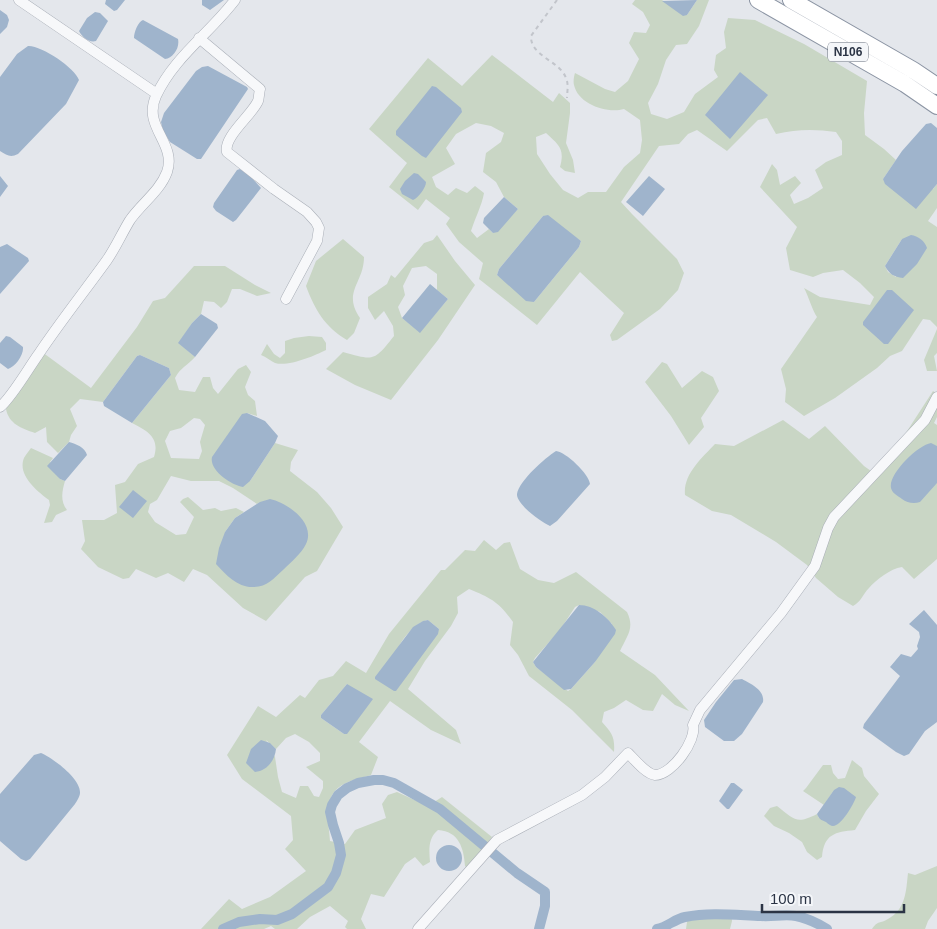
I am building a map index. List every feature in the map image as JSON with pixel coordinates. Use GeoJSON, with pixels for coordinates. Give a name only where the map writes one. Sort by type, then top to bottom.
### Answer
{"type":"FeatureCollection","features":[{"type":"Feature","properties":{"kind":"highway","name":"N106"},"geometry":{"type":"LineString","coordinates":[[758,0],[905,84],[937,106]]}},
{"type":"Feature","properties":{"kind":"highway","name":"N106"},"geometry":{"type":"LineString","coordinates":[[790,0],[914,70],[937,86]]}},
{"type":"Feature","properties":{"kind":"street"},"geometry":{"type":"LineString","coordinates":[[19,0],[157,94]]}},
{"type":"Feature","properties":{"kind":"street"},"geometry":{"type":"LineString","coordinates":[[0,407],[67,312],[108,259],[131,220],[167,172],[166,148],[151,113],[157,94],[168,75],[199,38],[228,10],[235,0]]}},
{"type":"Feature","properties":{"kind":"street"},"geometry":{"type":"LineString","coordinates":[[199,38],[260,89],[258,102],[227,144],[227,152],[307,212],[316,222],[318,228],[317,241],[286,299]]}},
{"type":"Feature","properties":{"kind":"street"},"geometry":{"type":"LineString","coordinates":[[418,929],[497,840],[582,795],[605,777],[628,753],[648,772],[654,775],[665,773],[674,765],[691,742],[695,730],[693,725],[700,710],[781,613],[815,566],[828,528],[834,517],[926,420],[937,397]]}},
{"type":"Feature","properties":{"kind":"path"},"geometry":{"type":"LineString","coordinates":[[557,0],[531,36],[531,40],[536,49],[557,66],[566,77],[568,84],[567,98]]}},
{"type":"Feature","properties":{"kind":"green space"},"geometry":{"type":"Polygon","coordinates":[[[635,0],[662,0],[687,15],[697,0],[709,0],[699,26],[687,44],[676,45],[666,60],[658,84],[648,103],[651,114],[667,119],[684,112],[695,94],[718,77],[714,70],[716,55],[726,48],[724,32],[728,18],[755,20],[804,44],[867,81],[864,113],[865,135],[896,160],[883,179],[933,189],[937,184],[937,208],[928,221],[937,227],[937,327],[930,320],[923,319],[902,351],[890,356],[877,368],[835,398],[804,416],[785,402],[786,389],[781,369],[817,317],[804,288],[820,297],[870,305],[874,297],[843,270],[823,273],[813,277],[790,270],[786,248],[797,227],[760,187],[772,164],[777,170],[780,185],[795,176],[801,183],[790,195],[794,204],[808,198],[823,188],[815,170],[826,162],[842,155],[842,141],[836,132],[806,130],[776,134],[767,118],[758,120],[727,151],[697,130],[688,134],[679,144],[659,146],[621,202],[677,259],[684,273],[678,290],[660,309],[617,340],[612,341],[610,335],[624,313],[580,272],[537,325],[479,279],[483,263],[459,242],[446,224],[450,218],[426,199],[418,210],[389,187],[407,163],[369,129],[428,58],[462,86],[492,55],[553,102],[559,93],[570,103],[566,143],[573,160],[575,173],[565,171],[560,167],[561,151],[551,137],[546,133],[536,137],[537,154],[563,190],[578,198],[588,192],[606,192],[624,167],[640,153],[642,140],[640,120],[624,109],[602,109],[587,102],[577,92],[574,77],[575,73],[605,89],[615,92],[628,81],[639,59],[629,43],[634,32],[646,33],[650,25],[643,12],[632,4],[635,0]],[[476,123],[456,134],[446,148],[455,164],[432,177],[436,187],[448,195],[456,188],[467,193],[475,186],[484,193],[471,231],[477,238],[489,229],[493,233],[518,209],[504,197],[496,182],[483,172],[486,153],[501,142],[504,133],[491,126],[476,123]],[[543,216],[499,269],[497,275],[534,302],[579,247],[581,241],[543,216]],[[902,239],[885,266],[888,272],[896,277],[902,239]]]}},
{"type":"Feature","properties":{"kind":"green space"},"geometry":{"type":"Polygon","coordinates":[[[437,235],[475,285],[438,340],[391,400],[355,385],[326,369],[343,352],[362,357],[373,357],[394,336],[393,326],[384,311],[375,320],[368,308],[368,297],[387,284],[391,275],[395,278],[424,243],[433,240],[437,235]],[[426,266],[412,268],[403,286],[405,295],[398,307],[402,318],[420,332],[448,299],[437,290],[437,274],[426,266]]]}},
{"type":"Feature","properties":{"kind":"green space"},"geometry":{"type":"Polygon","coordinates":[[[343,239],[364,257],[361,274],[353,294],[355,309],[360,318],[354,333],[347,340],[327,324],[313,303],[306,286],[316,261],[343,239]]]}},
{"type":"Feature","properties":{"kind":"green space"},"geometry":{"type":"Polygon","coordinates":[[[194,266],[225,266],[271,293],[257,296],[240,289],[232,289],[227,302],[221,308],[214,302],[204,301],[201,314],[192,323],[179,343],[195,357],[175,378],[179,390],[195,392],[203,377],[210,377],[213,388],[218,394],[238,369],[246,365],[251,372],[245,387],[248,395],[255,401],[257,416],[247,413],[250,481],[275,443],[298,450],[291,462],[290,471],[317,492],[331,508],[343,527],[317,571],[305,577],[266,621],[243,608],[207,575],[193,569],[184,582],[168,573],[156,578],[136,569],[129,578],[123,579],[98,567],[81,549],[85,541],[82,520],[104,520],[117,513],[115,485],[125,482],[138,464],[154,457],[154,440],[148,432],[132,423],[171,375],[169,368],[140,355],[137,356],[103,402],[80,399],[70,409],[77,426],[69,442],[58,453],[47,442],[46,427],[35,433],[16,425],[6,409],[42,352],[91,388],[137,327],[153,301],[165,298],[194,266]],[[194,418],[181,428],[170,431],[165,441],[171,458],[199,459],[202,451],[200,442],[205,425],[200,419],[194,418]],[[171,476],[157,500],[150,504],[148,512],[155,522],[176,535],[186,534],[194,517],[180,502],[188,497],[203,510],[215,508],[221,511],[236,508],[244,512],[235,518],[225,532],[260,502],[257,504],[219,481],[191,481],[171,476]]]}},
{"type":"Feature","properties":{"kind":"green space"},"geometry":{"type":"Polygon","coordinates":[[[937,329],[937,353],[934,356],[937,371],[927,371],[924,360],[937,329]]]}},
{"type":"Feature","properties":{"kind":"green space"},"geometry":{"type":"Polygon","coordinates":[[[309,336],[322,337],[326,343],[326,350],[287,364],[275,363],[261,355],[267,344],[274,354],[280,358],[285,353],[285,341],[309,336]]]}},
{"type":"Feature","properties":{"kind":"green space"},"geometry":{"type":"Polygon","coordinates":[[[662,362],[667,364],[682,388],[702,371],[713,377],[719,391],[701,418],[704,427],[689,445],[671,416],[645,382],[662,362]]]}},
{"type":"Feature","properties":{"kind":"green space"},"geometry":{"type":"Polygon","coordinates":[[[933,391],[937,394],[937,417],[934,423],[937,425],[937,559],[914,579],[902,567],[888,572],[872,585],[853,606],[838,597],[816,578],[807,565],[776,542],[731,515],[712,511],[685,495],[685,487],[690,473],[715,444],[734,446],[783,420],[809,439],[825,426],[871,471],[900,442],[933,391]]]}},
{"type":"Feature","properties":{"kind":"green space"},"geometry":{"type":"Polygon","coordinates":[[[31,448],[53,458],[50,462],[60,479],[65,481],[62,500],[67,510],[56,515],[52,522],[44,523],[50,505],[49,500],[29,482],[23,470],[24,458],[31,448]]]}},
{"type":"Feature","properties":{"kind":"green space"},"geometry":{"type":"Polygon","coordinates":[[[484,540],[496,550],[504,543],[510,542],[520,569],[538,580],[554,583],[576,572],[627,612],[630,627],[620,651],[655,675],[689,711],[675,705],[662,694],[653,711],[643,710],[626,700],[604,712],[602,722],[612,736],[614,752],[572,710],[529,676],[518,655],[510,645],[513,622],[494,601],[469,589],[457,597],[458,613],[408,689],[456,730],[461,744],[431,730],[390,701],[359,742],[378,757],[371,775],[349,782],[338,788],[330,799],[328,813],[330,841],[345,844],[355,830],[386,818],[382,804],[388,795],[397,792],[428,806],[442,797],[492,837],[468,869],[465,866],[462,847],[456,837],[445,831],[438,830],[431,840],[429,849],[430,862],[423,866],[415,857],[405,864],[384,897],[371,894],[361,919],[366,929],[347,929],[345,927],[348,921],[330,906],[310,917],[297,929],[275,929],[271,926],[264,929],[201,929],[229,899],[242,909],[270,897],[306,871],[285,849],[293,840],[291,816],[242,779],[227,755],[258,706],[276,717],[300,695],[305,698],[319,680],[333,676],[346,661],[366,673],[389,634],[441,570],[445,570],[465,550],[475,551],[484,540]],[[579,605],[575,607],[560,630],[533,662],[536,667],[568,691],[595,662],[612,624],[600,612],[579,605]],[[428,620],[410,632],[399,646],[396,690],[439,629],[428,620]],[[347,684],[321,715],[321,718],[344,734],[347,684]],[[295,734],[286,738],[276,749],[266,740],[275,757],[282,792],[296,798],[300,786],[308,786],[314,796],[319,797],[323,788],[323,781],[306,767],[320,761],[320,753],[309,742],[295,734]]]}},
{"type":"Feature","properties":{"kind":"green space"},"geometry":{"type":"Polygon","coordinates":[[[852,760],[862,768],[864,776],[879,794],[855,830],[836,833],[828,839],[823,849],[822,857],[817,860],[807,852],[802,842],[774,826],[764,816],[770,808],[777,806],[796,819],[800,820],[817,814],[819,818],[834,790],[824,805],[803,791],[823,765],[831,765],[833,773],[838,779],[845,778],[852,760]]]}},
{"type":"Feature","properties":{"kind":"green space"},"geometry":{"type":"Polygon","coordinates":[[[937,866],[937,908],[925,929],[872,929],[876,924],[894,915],[902,905],[908,873],[915,875],[937,866]]]}},
{"type":"Feature","properties":{"kind":"green space"},"geometry":{"type":"Polygon","coordinates":[[[731,910],[732,921],[730,929],[686,929],[688,915],[691,912],[731,910]]]}},
{"type":"Feature","properties":{"kind":"water"},"geometry":{"type":"Polygon","coordinates":[[[106,0],[125,0],[114,11],[105,4],[106,0]]]}},
{"type":"Feature","properties":{"kind":"water"},"geometry":{"type":"Polygon","coordinates":[[[202,0],[224,0],[210,10],[202,5],[202,0]]]}},
{"type":"Feature","properties":{"kind":"water"},"geometry":{"type":"Polygon","coordinates":[[[697,0],[687,15],[683,16],[662,1],[697,0]]]}},
{"type":"Feature","properties":{"kind":"water"},"geometry":{"type":"Polygon","coordinates":[[[0,10],[7,15],[9,20],[7,27],[0,34],[0,10]]]}},
{"type":"Feature","properties":{"kind":"water"},"geometry":{"type":"Polygon","coordinates":[[[95,12],[100,13],[108,21],[96,41],[91,41],[86,39],[79,31],[87,18],[95,12]]]}},
{"type":"Feature","properties":{"kind":"water"},"geometry":{"type":"Polygon","coordinates":[[[143,20],[178,39],[177,49],[171,57],[165,59],[134,38],[139,23],[143,20]]]}},
{"type":"Feature","properties":{"kind":"water"},"geometry":{"type":"Polygon","coordinates":[[[28,46],[41,49],[57,58],[71,69],[79,80],[66,104],[18,154],[11,156],[0,151],[0,77],[17,54],[28,46]]]}},
{"type":"Feature","properties":{"kind":"water"},"geometry":{"type":"Polygon","coordinates":[[[208,66],[248,89],[201,159],[197,159],[170,142],[163,131],[161,122],[164,113],[196,71],[208,66]]]}},
{"type":"Feature","properties":{"kind":"water"},"geometry":{"type":"Polygon","coordinates":[[[740,72],[768,95],[730,139],[705,115],[740,72]]]}},
{"type":"Feature","properties":{"kind":"water"},"geometry":{"type":"Polygon","coordinates":[[[432,86],[436,87],[461,108],[462,112],[426,158],[396,135],[396,131],[432,86]]]}},
{"type":"Feature","properties":{"kind":"water"},"geometry":{"type":"Polygon","coordinates":[[[931,123],[937,128],[937,184],[916,209],[885,184],[883,179],[902,151],[926,124],[931,123]]]}},
{"type":"Feature","properties":{"kind":"water"},"geometry":{"type":"Polygon","coordinates":[[[240,169],[261,188],[233,222],[213,207],[237,170],[240,169]]]}},
{"type":"Feature","properties":{"kind":"water"},"geometry":{"type":"Polygon","coordinates":[[[414,173],[418,174],[426,182],[425,187],[413,200],[402,194],[400,189],[405,181],[414,173]]]}},
{"type":"Feature","properties":{"kind":"water"},"geometry":{"type":"Polygon","coordinates":[[[0,176],[8,186],[0,197],[0,176]]]}},
{"type":"Feature","properties":{"kind":"water"},"geometry":{"type":"Polygon","coordinates":[[[649,176],[665,189],[643,216],[626,202],[649,176]]]}},
{"type":"Feature","properties":{"kind":"water"},"geometry":{"type":"Polygon","coordinates":[[[504,197],[518,209],[498,232],[493,233],[483,223],[484,218],[504,197]]]}},
{"type":"Feature","properties":{"kind":"water"},"geometry":{"type":"Polygon","coordinates":[[[548,215],[581,241],[579,247],[534,302],[526,301],[497,275],[499,269],[543,216],[548,215]]]}},
{"type":"Feature","properties":{"kind":"water"},"geometry":{"type":"Polygon","coordinates":[[[911,235],[921,239],[927,248],[917,264],[903,278],[892,275],[885,266],[902,239],[911,235]]]}},
{"type":"Feature","properties":{"kind":"water"},"geometry":{"type":"Polygon","coordinates":[[[7,244],[28,258],[29,261],[0,294],[0,247],[7,244]]]}},
{"type":"Feature","properties":{"kind":"water"},"geometry":{"type":"Polygon","coordinates":[[[430,284],[448,299],[420,333],[402,318],[430,284]]]}},
{"type":"Feature","properties":{"kind":"water"},"geometry":{"type":"Polygon","coordinates":[[[887,290],[892,290],[914,310],[888,344],[884,344],[863,325],[863,322],[887,290]]]}},
{"type":"Feature","properties":{"kind":"water"},"geometry":{"type":"Polygon","coordinates":[[[201,314],[217,324],[218,328],[195,357],[178,343],[201,314]]]}},
{"type":"Feature","properties":{"kind":"water"},"geometry":{"type":"Polygon","coordinates":[[[6,336],[23,347],[22,354],[18,360],[8,369],[0,363],[0,343],[6,336]]]}},
{"type":"Feature","properties":{"kind":"water"},"geometry":{"type":"Polygon","coordinates":[[[140,355],[169,368],[171,375],[132,423],[104,406],[103,402],[137,356],[140,355]]]}},
{"type":"Feature","properties":{"kind":"water"},"geometry":{"type":"Polygon","coordinates":[[[247,413],[265,421],[278,436],[250,481],[243,487],[238,486],[217,472],[212,462],[212,457],[242,414],[247,413]]]}},
{"type":"Feature","properties":{"kind":"water"},"geometry":{"type":"Polygon","coordinates":[[[69,442],[82,448],[87,455],[65,481],[60,479],[47,466],[69,442]]]}},
{"type":"Feature","properties":{"kind":"water"},"geometry":{"type":"Polygon","coordinates":[[[931,443],[937,446],[937,483],[920,502],[906,501],[895,494],[891,488],[894,475],[912,454],[931,443]]]}},
{"type":"Feature","properties":{"kind":"water"},"geometry":{"type":"Polygon","coordinates":[[[556,451],[565,455],[576,464],[586,475],[590,484],[557,521],[550,526],[535,517],[520,503],[517,494],[527,477],[539,464],[556,451]]]}},
{"type":"Feature","properties":{"kind":"water"},"geometry":{"type":"Polygon","coordinates":[[[133,490],[147,501],[133,518],[119,507],[133,490]]]}},
{"type":"Feature","properties":{"kind":"water"},"geometry":{"type":"Polygon","coordinates":[[[270,499],[292,509],[304,522],[308,536],[306,544],[296,558],[270,582],[259,587],[248,587],[228,576],[216,564],[219,548],[225,532],[235,518],[260,502],[270,499]]]}},
{"type":"Feature","properties":{"kind":"water"},"geometry":{"type":"Polygon","coordinates":[[[579,605],[595,609],[616,630],[595,662],[571,689],[564,690],[536,667],[533,662],[579,605]]]}},
{"type":"Feature","properties":{"kind":"water"},"geometry":{"type":"Polygon","coordinates":[[[924,610],[937,625],[937,722],[925,731],[909,754],[904,756],[863,728],[864,724],[900,676],[890,667],[901,654],[911,657],[918,649],[919,632],[909,624],[924,610]]]}},
{"type":"Feature","properties":{"kind":"water"},"geometry":{"type":"Polygon","coordinates":[[[428,620],[439,629],[438,634],[396,691],[375,679],[413,627],[428,620]]]}},
{"type":"Feature","properties":{"kind":"water"},"geometry":{"type":"Polygon","coordinates":[[[742,679],[760,691],[763,702],[742,734],[734,741],[724,741],[705,727],[704,720],[734,680],[742,679]]]}},
{"type":"Feature","properties":{"kind":"water"},"geometry":{"type":"Polygon","coordinates":[[[347,684],[373,699],[347,734],[344,734],[321,718],[321,715],[347,684]]]}},
{"type":"Feature","properties":{"kind":"water"},"geometry":{"type":"Polygon","coordinates":[[[261,740],[270,743],[276,749],[272,761],[267,767],[255,772],[246,763],[251,749],[261,740]]]}},
{"type":"Feature","properties":{"kind":"water"},"geometry":{"type":"Polygon","coordinates":[[[41,753],[59,764],[71,776],[79,787],[80,794],[75,804],[30,859],[26,861],[0,841],[0,794],[34,755],[41,753]]]}},
{"type":"Feature","properties":{"kind":"water"},"geometry":{"type":"Polygon","coordinates":[[[731,783],[734,783],[743,790],[729,809],[727,809],[719,801],[731,783]]]}},
{"type":"Feature","properties":{"kind":"water"},"geometry":{"type":"Polygon","coordinates":[[[839,787],[844,788],[856,797],[843,819],[832,826],[820,819],[817,814],[834,790],[839,787]]]}},
{"type":"Feature","properties":{"kind":"water"},"geometry":{"type":"Polygon","coordinates":[[[449,845],[458,849],[462,858],[458,867],[449,871],[440,867],[436,858],[440,849],[449,845]]]}},
{"type":"Feature","properties":{"kind":"waterway"},"geometry":{"type":"LineString","coordinates":[[223,929],[239,922],[260,919],[277,920],[292,914],[328,887],[336,873],[341,855],[330,812],[332,805],[338,795],[347,788],[358,783],[374,780],[394,783],[440,809],[517,873],[545,892],[545,906],[539,929]]}},
{"type":"Feature","properties":{"kind":"waterway"},"geometry":{"type":"LineString","coordinates":[[657,929],[685,917],[713,914],[796,916],[812,921],[827,929]]}}]}
